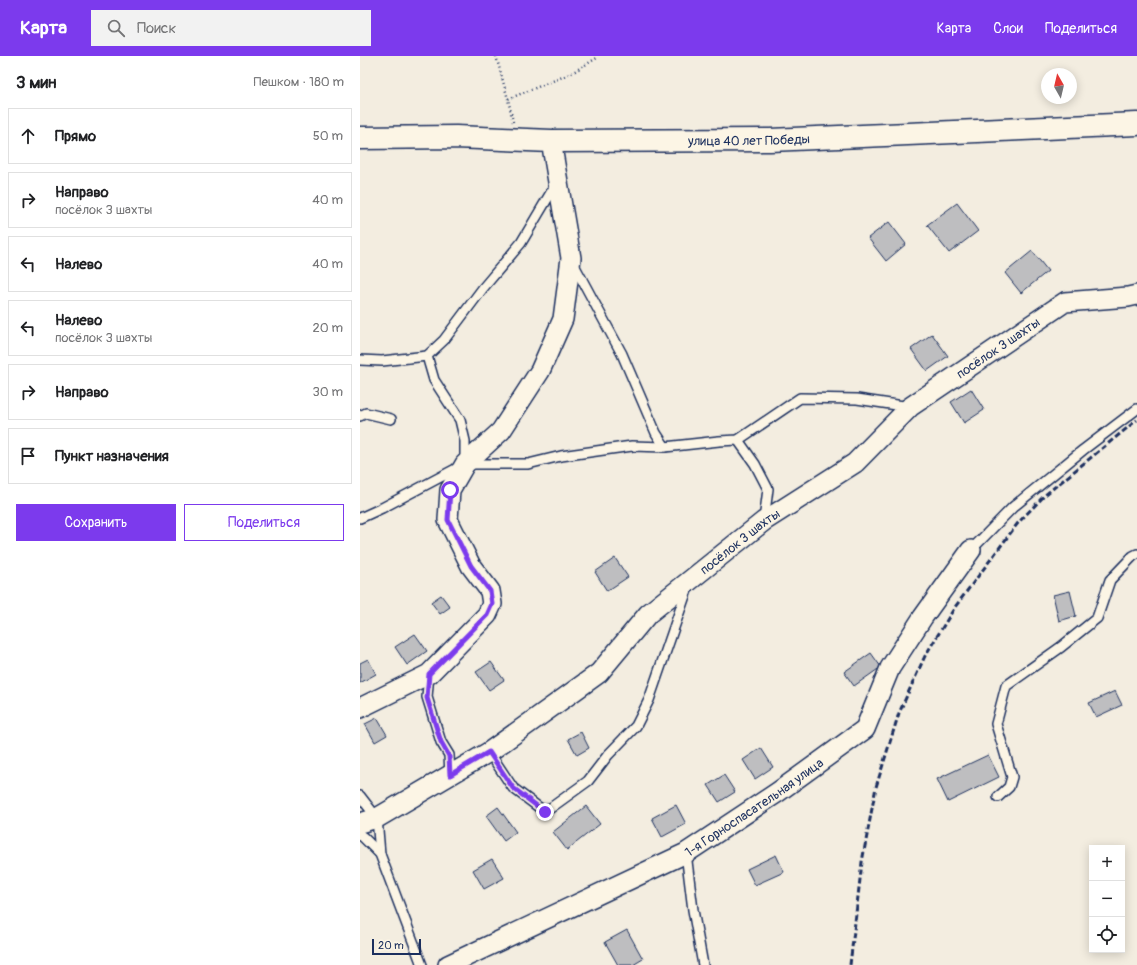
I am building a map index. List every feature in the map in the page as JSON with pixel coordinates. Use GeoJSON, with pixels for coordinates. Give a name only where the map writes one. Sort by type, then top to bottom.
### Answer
{"type":"FeatureCollection","features":[{"type":"Feature","properties":{"kind":"main road","name":"улица 40 лет Победы"},"geometry":{"type":"LineString","coordinates":[[360,138],[456,137],[551,141],[770,140],[1137,124]]}},
{"type":"Feature","properties":{"kind":"street"},"geometry":{"type":"LineString","coordinates":[[360,708],[429,674],[487,615],[492,604],[490,591],[471,566],[448,520],[450,490],[465,464],[501,431],[540,371],[563,319],[571,258],[551,141]]}},
{"type":"Feature","properties":{"kind":"street","name":"посёлок 3 шахты"},"geometry":{"type":"LineString","coordinates":[[369,820],[489,752],[599,673],[648,614],[690,579],[764,522],[855,463],[910,407],[1065,302],[1137,295]]}},
{"type":"Feature","properties":{"kind":"street","name":"1-я Горноспасательная улица"},"geometry":{"type":"LineString","coordinates":[[448,965],[686,853],[778,792],[865,729],[890,668],[923,617],[971,550]]}},
{"type":"Feature","properties":{"kind":"lane"},"geometry":{"type":"LineString","coordinates":[[360,360],[382,361],[427,356],[444,340],[483,288],[521,244],[558,181]]}},
{"type":"Feature","properties":{"kind":"lane"},"geometry":{"type":"LineString","coordinates":[[571,258],[622,354],[656,433],[665,447]]}},
{"type":"Feature","properties":{"kind":"lane"},"geometry":{"type":"LineString","coordinates":[[427,356],[434,380],[460,420],[465,441],[465,464]]}},
{"type":"Feature","properties":{"kind":"lane"},"geometry":{"type":"LineString","coordinates":[[360,518],[465,464],[528,464],[561,456],[632,446],[665,447],[738,440],[800,398],[857,399],[910,407]]}},
{"type":"Feature","properties":{"kind":"lane"},"geometry":{"type":"LineString","coordinates":[[971,550],[1013,507],[1083,450],[1137,409]]}},
{"type":"Feature","properties":{"kind":"lane"},"geometry":{"type":"LineString","coordinates":[[360,416],[366,412],[391,419]]}},
{"type":"Feature","properties":{"kind":"lane"},"geometry":{"type":"LineString","coordinates":[[738,440],[755,464],[768,489],[764,522]]}},
{"type":"Feature","properties":{"kind":"lane"},"geometry":{"type":"LineString","coordinates":[[998,797],[1009,787],[1012,777],[996,724],[1006,686],[1061,647],[1097,618],[1110,580],[1133,556],[1137,554]]}},
{"type":"Feature","properties":{"kind":"lane"},"geometry":{"type":"LineString","coordinates":[[489,752],[513,788],[545,812],[588,781],[608,755],[636,726],[649,700],[690,579]]}},
{"type":"Feature","properties":{"kind":"lane"},"geometry":{"type":"LineString","coordinates":[[429,674],[427,698],[441,742],[449,756],[450,775]]}},
{"type":"Feature","properties":{"kind":"lane"},"geometry":{"type":"LineString","coordinates":[[360,796],[422,965]]}},
{"type":"Feature","properties":{"kind":"lane"},"geometry":{"type":"LineString","coordinates":[[360,835],[380,854]]}},
{"type":"Feature","properties":{"kind":"lane"},"geometry":{"type":"LineString","coordinates":[[686,853],[693,910],[703,965]]}},
{"type":"Feature","properties":{"kind":"path"},"geometry":{"type":"LineString","coordinates":[[496,56],[508,99],[517,140]]}},
{"type":"Feature","properties":{"kind":"path"},"geometry":{"type":"LineString","coordinates":[[508,99],[570,74],[598,56]]}},
{"type":"Feature","properties":{"kind":"building"},"geometry":{"type":"Polygon","coordinates":[[[957,203],[978,231],[949,253],[927,225],[957,203]]]}},
{"type":"Feature","properties":{"kind":"building"},"geometry":{"type":"Polygon","coordinates":[[[889,222],[906,244],[886,261],[868,238],[889,222]]]}},
{"type":"Feature","properties":{"kind":"building"},"geometry":{"type":"Polygon","coordinates":[[[1032,251],[1048,271],[1021,293],[1005,273],[1032,251]]]}},
{"type":"Feature","properties":{"kind":"building"},"geometry":{"type":"Polygon","coordinates":[[[932,334],[948,356],[927,371],[911,349],[932,334]]]}},
{"type":"Feature","properties":{"kind":"building"},"geometry":{"type":"Polygon","coordinates":[[[971,389],[984,410],[964,423],[951,402],[971,389]]]}},
{"type":"Feature","properties":{"kind":"building"},"geometry":{"type":"Polygon","coordinates":[[[615,558],[628,577],[607,591],[595,572],[615,558]]]}},
{"type":"Feature","properties":{"kind":"building"},"geometry":{"type":"Polygon","coordinates":[[[1070,591],[1076,616],[1059,621],[1053,595],[1070,591]]]}},
{"type":"Feature","properties":{"kind":"building"},"geometry":{"type":"Polygon","coordinates":[[[441,595],[450,607],[440,614],[431,602],[441,595]]]}},
{"type":"Feature","properties":{"kind":"building"},"geometry":{"type":"Polygon","coordinates":[[[415,634],[427,651],[407,665],[395,647],[415,634]]]}},
{"type":"Feature","properties":{"kind":"building"},"geometry":{"type":"Polygon","coordinates":[[[871,653],[881,667],[854,686],[844,672],[871,653]]]}},
{"type":"Feature","properties":{"kind":"building"},"geometry":{"type":"Polygon","coordinates":[[[368,659],[376,674],[360,683],[360,663],[368,659]]]}},
{"type":"Feature","properties":{"kind":"building"},"geometry":{"type":"Polygon","coordinates":[[[491,662],[504,680],[489,690],[476,672],[491,662]]]}},
{"type":"Feature","properties":{"kind":"building"},"geometry":{"type":"Polygon","coordinates":[[[1115,691],[1122,705],[1096,717],[1089,703],[1115,691]]]}},
{"type":"Feature","properties":{"kind":"building"},"geometry":{"type":"Polygon","coordinates":[[[377,718],[387,735],[375,742],[365,724],[377,718]]]}},
{"type":"Feature","properties":{"kind":"building"},"geometry":{"type":"Polygon","coordinates":[[[581,732],[589,748],[577,755],[568,739],[581,732]]]}},
{"type":"Feature","properties":{"kind":"building"},"geometry":{"type":"Polygon","coordinates":[[[761,748],[773,767],[755,779],[743,760],[761,748]]]}},
{"type":"Feature","properties":{"kind":"building"},"geometry":{"type":"Polygon","coordinates":[[[988,755],[999,777],[948,802],[937,779],[988,755]]]}},
{"type":"Feature","properties":{"kind":"building"},"geometry":{"type":"Polygon","coordinates":[[[724,775],[735,792],[719,802],[708,785],[724,775]]]}},
{"type":"Feature","properties":{"kind":"building"},"geometry":{"type":"Polygon","coordinates":[[[676,805],[686,824],[662,837],[652,818],[676,805]]]}},
{"type":"Feature","properties":{"kind":"building"},"geometry":{"type":"Polygon","coordinates":[[[586,806],[600,824],[567,850],[553,832],[586,806]]]}},
{"type":"Feature","properties":{"kind":"building"},"geometry":{"type":"Polygon","coordinates":[[[498,807],[516,832],[504,841],[486,816],[498,807]]]}},
{"type":"Feature","properties":{"kind":"building"},"geometry":{"type":"Polygon","coordinates":[[[776,855],[784,872],[755,885],[747,869],[776,855]]]}},
{"type":"Feature","properties":{"kind":"building"},"geometry":{"type":"Polygon","coordinates":[[[492,859],[504,878],[484,889],[473,870],[492,859]]]}},
{"type":"Feature","properties":{"kind":"building"},"geometry":{"type":"Polygon","coordinates":[[[627,930],[643,959],[633,965],[618,965],[605,942],[627,930]]]}},
{"type":"Feature","properties":{"kind":"railway"},"geometry":{"type":"LineString","coordinates":[[850,965],[862,862],[876,787],[899,713],[925,656],[955,607],[1018,523],[1045,495],[1137,420]]}},
{"type":"Feature","properties":{"kind":"route"},"geometry":{"type":"LineString","coordinates":[[450,490],[448,520],[471,566],[490,591],[492,604],[487,615],[429,674],[427,698],[441,742],[449,756],[450,775],[489,752],[513,788],[545,812]]}}]}
